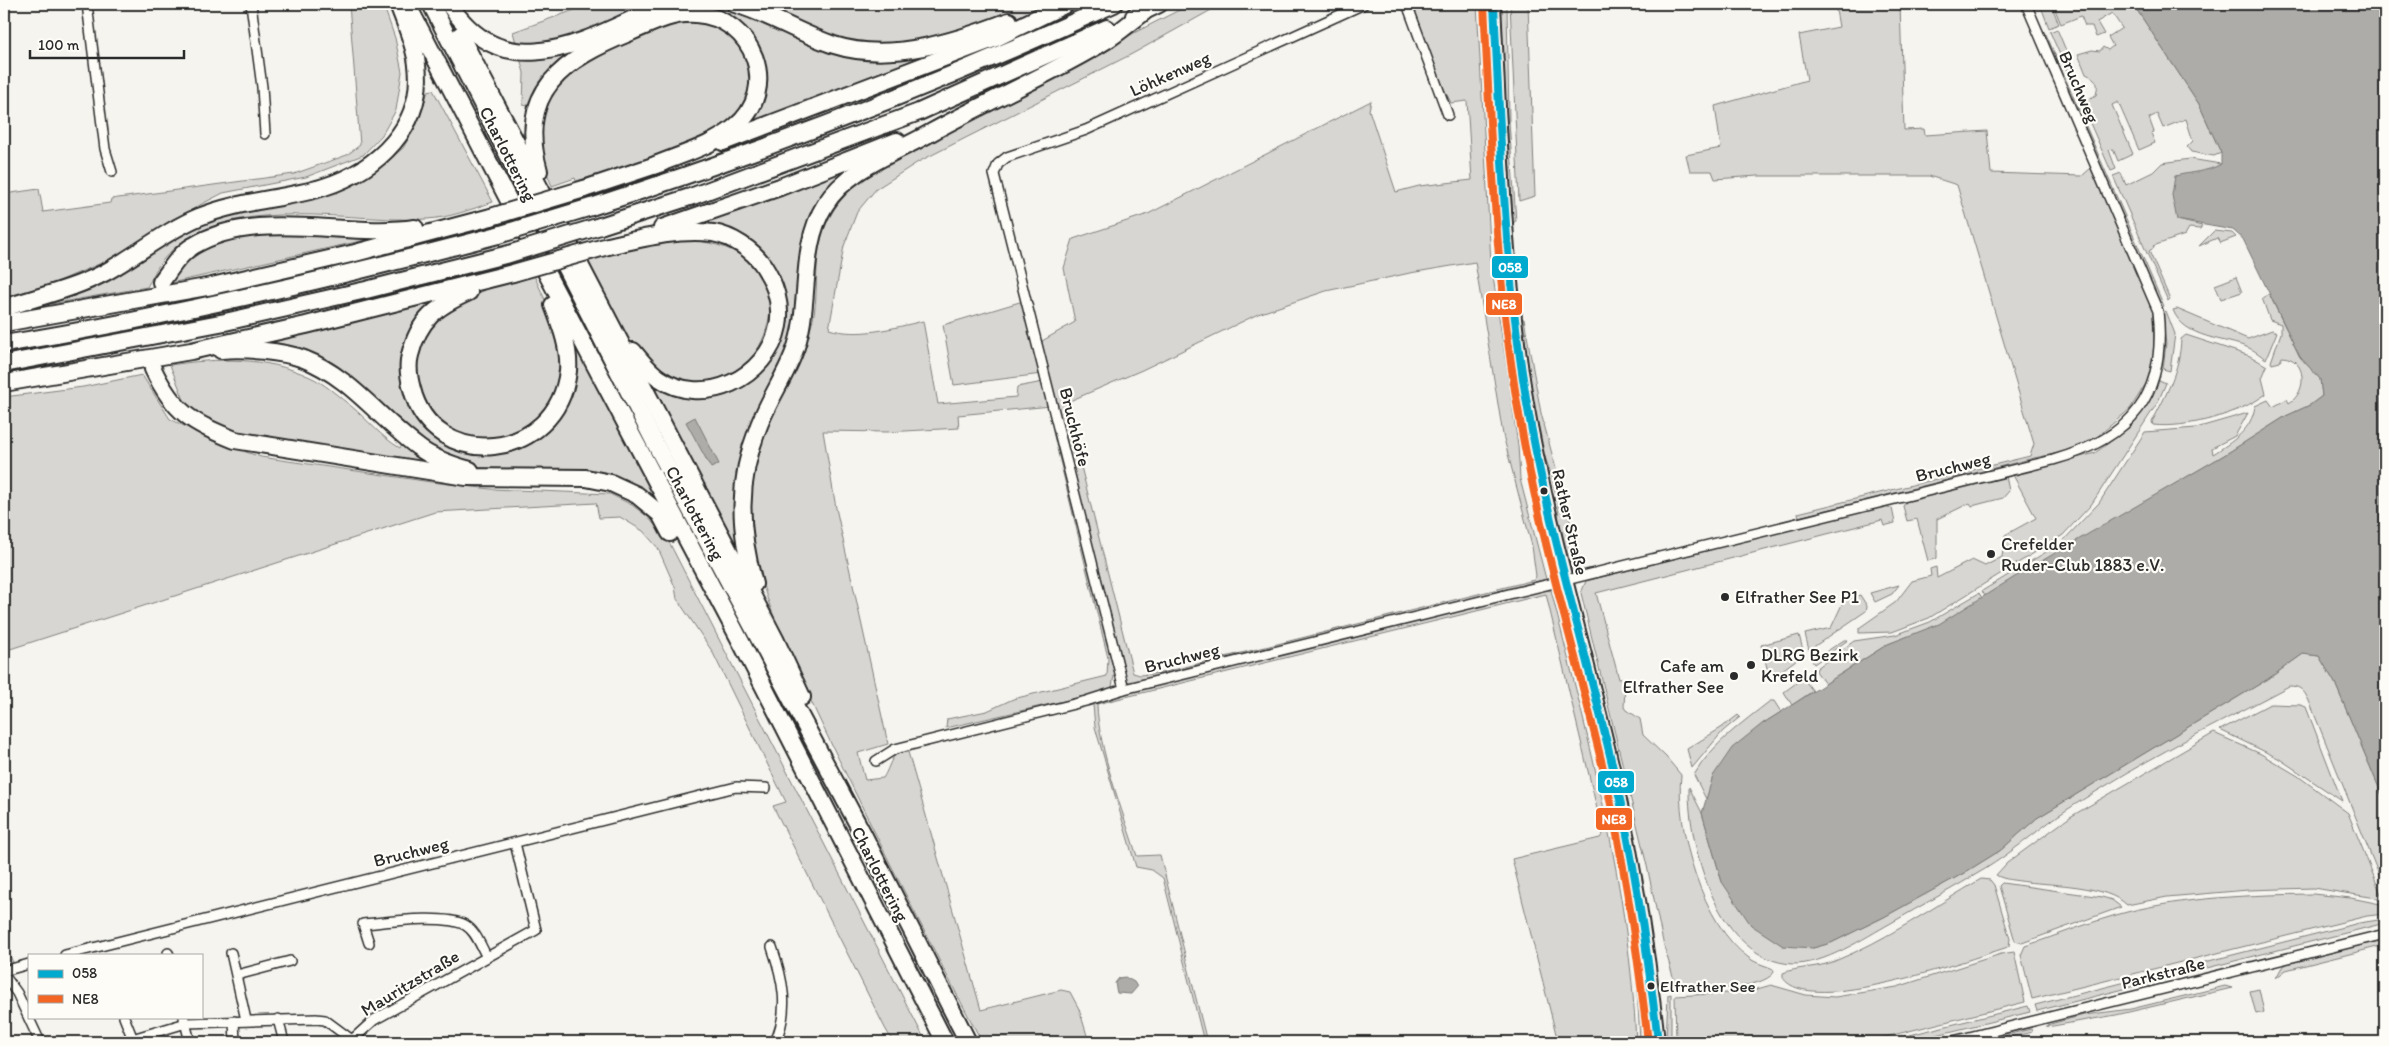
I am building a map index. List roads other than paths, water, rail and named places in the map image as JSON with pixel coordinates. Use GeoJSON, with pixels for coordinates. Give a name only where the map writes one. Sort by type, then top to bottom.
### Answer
{"type":"FeatureCollection","features":[{"type":"Feature","properties":{"kind":"highway"},"geometry":{"type":"LineString","coordinates":[[4,308],[101,274],[167,234],[224,207],[323,187],[351,176],[376,161],[395,143],[408,120],[416,94],[418,66],[398,4]]}},
{"type":"Feature","properties":{"kind":"highway","name":"Charlottering"},"geometry":{"type":"LineString","coordinates":[[408,4],[548,278],[741,642],[945,1042]]}},
{"type":"Feature","properties":{"kind":"highway","name":"Charlottering"},"geometry":{"type":"LineString","coordinates":[[431,4],[656,445],[864,834],[968,1042]]}},
{"type":"Feature","properties":{"kind":"highway"},"geometry":{"type":"LineString","coordinates":[[443,4],[553,211],[775,639],[864,834]]}},
{"type":"Feature","properties":{"kind":"highway"},"geometry":{"type":"LineString","coordinates":[[449,4],[470,30],[493,46],[515,52],[538,52],[563,47],[659,7],[674,4]]}},
{"type":"Feature","properties":{"kind":"highway"},"geometry":{"type":"LineString","coordinates":[[735,4],[766,14],[834,46],[867,51],[907,50],[944,42],[1053,4]]}},
{"type":"Feature","properties":{"kind":"highway"},"geometry":{"type":"LineString","coordinates":[[4,324],[212,286],[356,252],[584,189],[748,134],[996,38],[1066,4]]}},
{"type":"Feature","properties":{"kind":"highway"},"geometry":{"type":"LineString","coordinates":[[4,344],[221,303],[361,271],[498,235],[591,207],[688,176],[819,129],[1003,54],[1114,4]]}},
{"type":"Feature","properties":{"kind":"highway"},"geometry":{"type":"LineString","coordinates":[[4,364],[225,322],[366,290],[509,254],[600,226],[711,189],[910,116],[1010,73],[1159,4]]}},
{"type":"Feature","properties":{"kind":"highway"},"geometry":{"type":"LineString","coordinates":[[775,639],[746,556],[742,525],[742,490],[749,456],[758,428],[793,354],[802,327],[808,255],[815,227],[825,205],[836,190],[858,172],[955,118],[1108,40],[1144,12]]}},
{"type":"Feature","properties":{"kind":"highway"},"geometry":{"type":"LineString","coordinates":[[553,211],[533,149],[532,125],[540,97],[557,74],[580,56],[668,16],[696,14],[718,19],[738,31],[751,48],[759,71],[758,94],[750,111],[735,128],[714,140],[653,166]]}},
{"type":"Feature","properties":{"kind":"highway"},"geometry":{"type":"LineString","coordinates":[[4,383],[191,351],[306,325],[513,273],[608,246],[780,187],[955,118]]}},
{"type":"Feature","properties":{"kind":"highway"},"geometry":{"type":"LineString","coordinates":[[160,282],[176,261],[192,246],[221,232],[252,227],[369,232],[402,230],[491,216]]}},
{"type":"Feature","properties":{"kind":"highway"},"geometry":{"type":"LineString","coordinates":[[608,246],[667,233],[715,233],[740,243],[758,258],[772,279],[778,304],[778,326],[770,349],[756,367],[739,380],[715,389],[694,391],[660,379],[644,365],[612,325]]}},
{"type":"Feature","properties":{"kind":"highway"},"geometry":{"type":"LineString","coordinates":[[513,273],[443,304],[424,321],[414,341],[409,360],[409,378],[414,396],[427,420],[454,440],[476,446],[502,446],[524,440],[548,420],[562,396],[568,370],[564,335],[552,302],[548,278]]}},
{"type":"Feature","properties":{"kind":"highway"},"geometry":{"type":"LineString","coordinates":[[191,351],[233,349],[303,358],[328,371],[419,448],[455,466],[492,477]]}},
{"type":"Feature","properties":{"kind":"highway"},"geometry":{"type":"LineString","coordinates":[[153,369],[165,394],[184,415],[206,428],[235,440],[456,476],[586,478],[611,482],[637,494],[660,514],[708,604],[741,642]]}},
{"type":"Feature","properties":{"kind":"main road","name":"Rather Straße"},"geometry":{"type":"LineString","coordinates":[[1494,4],[1504,196],[1512,292],[1531,424],[1566,580],[1616,781],[1650,965],[1658,1042]]}},
{"type":"Feature","properties":{"kind":"street"},"geometry":{"type":"LineString","coordinates":[[87,4],[105,148],[112,172]]}},
{"type":"Feature","properties":{"kind":"street"},"geometry":{"type":"LineString","coordinates":[[251,4],[262,88],[265,134]]}},
{"type":"Feature","properties":{"kind":"street","name":"Löhkenweg"},"geometry":{"type":"LineString","coordinates":[[994,174],[998,164],[1007,157],[1086,130],[1364,4]]}},
{"type":"Feature","properties":{"kind":"street"},"geometry":{"type":"LineString","coordinates":[[1408,4],[1448,115]]}},
{"type":"Feature","properties":{"kind":"street","name":"Bruchweg"},"geometry":{"type":"LineString","coordinates":[[876,761],[895,749],[1086,701],[1124,689],[1566,580],[1598,570],[2078,453],[2094,446],[2117,431],[2136,413],[2150,389],[2158,366],[2161,337],[2158,312],[2026,4]]}},
{"type":"Feature","properties":{"kind":"street","name":"Bruchhöfe"},"geometry":{"type":"LineString","coordinates":[[994,174],[1124,689]]}},
{"type":"Feature","properties":{"kind":"street","name":"Bruchweg"},"geometry":{"type":"LineString","coordinates":[[69,954],[736,787],[766,788]]}},
{"type":"Feature","properties":{"kind":"street","name":"Mauritzstraße"},"geometry":{"type":"LineString","coordinates":[[352,1041],[374,1020],[536,930],[515,843]]}},
{"type":"Feature","properties":{"kind":"street","name":"Mauritzstraße"},"geometry":{"type":"LineString","coordinates":[[368,943],[363,924],[433,919],[466,925],[473,932],[487,957]]}},
{"type":"Feature","properties":{"kind":"street","name":"Parkstraße"},"geometry":{"type":"LineString","coordinates":[[1949,1042],[2385,934]]}},
{"type":"Feature","properties":{"kind":"street"},"geometry":{"type":"LineString","coordinates":[[772,947],[780,970],[784,991],[780,1033],[775,1042]]}},
{"type":"Feature","properties":{"kind":"street"},"geometry":{"type":"LineString","coordinates":[[231,953],[246,1020]]}},
{"type":"Feature","properties":{"kind":"street"},"geometry":{"type":"LineString","coordinates":[[237,975],[290,961]]}},
{"type":"Feature","properties":{"kind":"street"},"geometry":{"type":"LineString","coordinates":[[28,964],[4,973],[28,1017]]}},
{"type":"Feature","properties":{"kind":"street"},"geometry":{"type":"LineString","coordinates":[[28,1018],[40,1042]]}},
{"type":"Feature","properties":{"kind":"street"},"geometry":{"type":"LineString","coordinates":[[124,1018],[133,1041]]}},
{"type":"Feature","properties":{"kind":"street"},"geometry":{"type":"LineString","coordinates":[[122,1042],[133,1041],[185,1020],[325,1020],[352,1041]]}},
{"type":"Feature","properties":{"kind":"street"},"geometry":{"type":"LineString","coordinates":[[185,1020],[190,1042]]}},
{"type":"Feature","properties":{"kind":"street"},"geometry":{"type":"LineString","coordinates":[[278,1020],[284,1042]]}},
{"type":"Feature","properties":{"kind":"street"},"geometry":{"type":"LineString","coordinates":[[234,1021],[235,1042]]}},
{"type":"Feature","properties":{"kind":"tunnel"},"geometry":{"type":"LineString","coordinates":[[153,369],[153,327],[160,285]]}},
{"type":"Feature","properties":{"kind":"place","name":"Crefelder Ruder-Club 1883 e.V."},"geometry":{"type":"Point","coordinates":[1991,554]}},
{"type":"Feature","properties":{"kind":"place","name":"Elfrather See P1"},"geometry":{"type":"Point","coordinates":[1725,597]}},
{"type":"Feature","properties":{"kind":"place","name":"DLRG Bezirk Krefeld"},"geometry":{"type":"Point","coordinates":[1751,665]}},
{"type":"Feature","properties":{"kind":"place","name":"Cafe am Elfrather See"},"geometry":{"type":"Point","coordinates":[1734,676]}},
{"type":"Feature","properties":{"kind":"place","name":"Elfrather See"},"geometry":{"type":"Point","coordinates":[1651,986]}}]}
